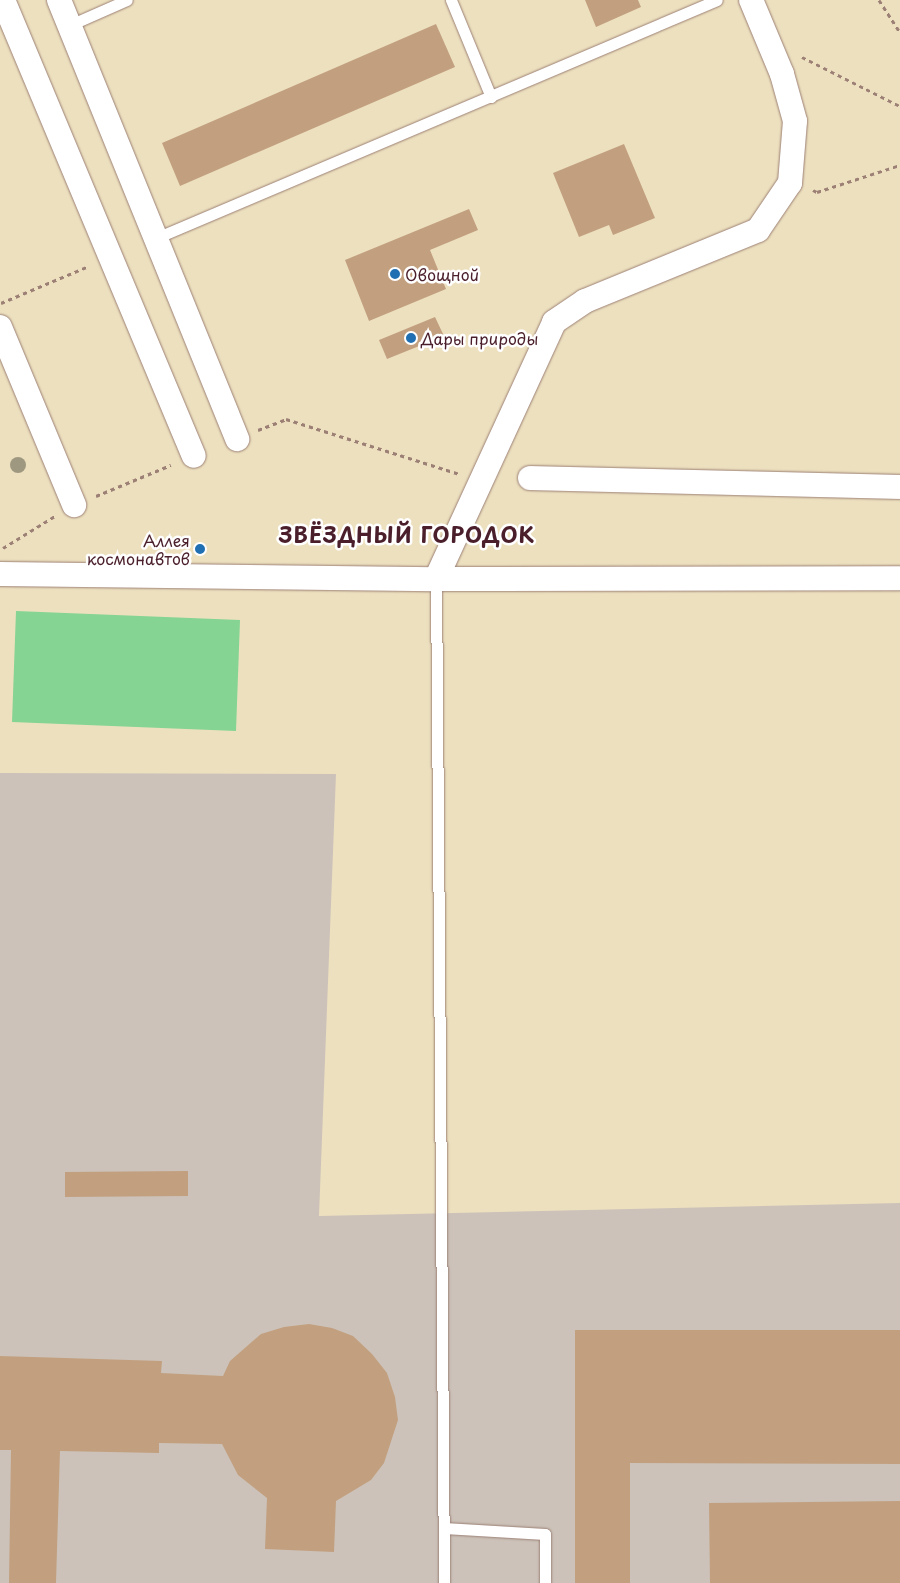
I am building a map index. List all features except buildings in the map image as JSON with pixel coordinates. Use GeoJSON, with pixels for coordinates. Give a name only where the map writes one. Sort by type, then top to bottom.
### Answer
{"type":"FeatureCollection","features":[{"type":"Feature","properties":{"kind":"street"},"geometry":{"type":"LineString","coordinates":[[2,0],[194,456]]}},
{"type":"Feature","properties":{"kind":"street"},"geometry":{"type":"LineString","coordinates":[[60,0],[237,439]]}},
{"type":"Feature","properties":{"kind":"street"},"geometry":{"type":"LineString","coordinates":[[436,579],[554,322],[585,301],[758,230],[790,183],[795,121],[768,40],[751,0]]}},
{"type":"Feature","properties":{"kind":"street"},"geometry":{"type":"LineString","coordinates":[[0,327],[74,505]]}},
{"type":"Feature","properties":{"kind":"street"},"geometry":{"type":"LineString","coordinates":[[530,478],[900,487]]}},
{"type":"Feature","properties":{"kind":"street"},"geometry":{"type":"LineString","coordinates":[[0,574],[436,579],[900,578]]}},
{"type":"Feature","properties":{"kind":"lane"},"geometry":{"type":"LineString","coordinates":[[70,25],[127,0]]}},
{"type":"Feature","properties":{"kind":"lane"},"geometry":{"type":"LineString","coordinates":[[451,0],[491,97]]}},
{"type":"Feature","properties":{"kind":"lane"},"geometry":{"type":"LineString","coordinates":[[156,238],[718,0]]}},
{"type":"Feature","properties":{"kind":"lane"},"geometry":{"type":"LineString","coordinates":[[436,579],[444,1583]]}},
{"type":"Feature","properties":{"kind":"lane"},"geometry":{"type":"LineString","coordinates":[[444,1528],[545,1534],[545,1583]]}},
{"type":"Feature","properties":{"kind":"path"},"geometry":{"type":"LineString","coordinates":[[879,0],[900,32]]}},
{"type":"Feature","properties":{"kind":"path"},"geometry":{"type":"LineString","coordinates":[[768,40],[900,106]]}},
{"type":"Feature","properties":{"kind":"path"},"geometry":{"type":"LineString","coordinates":[[790,183],[817,192],[900,165]]}},
{"type":"Feature","properties":{"kind":"path"},"geometry":{"type":"LineString","coordinates":[[0,303],[110,257]]}},
{"type":"Feature","properties":{"kind":"path"},"geometry":{"type":"LineString","coordinates":[[237,439],[286,419],[481,482]]}},
{"type":"Feature","properties":{"kind":"path"},"geometry":{"type":"LineString","coordinates":[[0,550],[74,505],[194,456]]}},
{"type":"Feature","properties":{"kind":"shaded area"},"geometry":{"type":"Polygon","coordinates":[[[0,773],[336,774],[319,1216],[900,1203],[900,1583],[0,1583],[0,773]]]}},
{"type":"Feature","properties":{"kind":"green space"},"geometry":{"type":"Polygon","coordinates":[[[16,611],[240,620],[236,731],[12,722],[16,611]]]}},
{"type":"Feature","properties":{"kind":"place","name":"Овощной"},"geometry":{"type":"Point","coordinates":[395,274]}},
{"type":"Feature","properties":{"kind":"place","name":"Дары природы"},"geometry":{"type":"Point","coordinates":[411,338]}},
{"type":"Feature","properties":{"kind":"place","name":"Аллея космонавтов"},"geometry":{"type":"Point","coordinates":[200,549]}},
{"type":"Feature","properties":{"kind":"district","name":"ЗВЁЗДНЫЙ ГОРОДОК"},"geometry":{"type":"Point","coordinates":[407,534]}}]}
